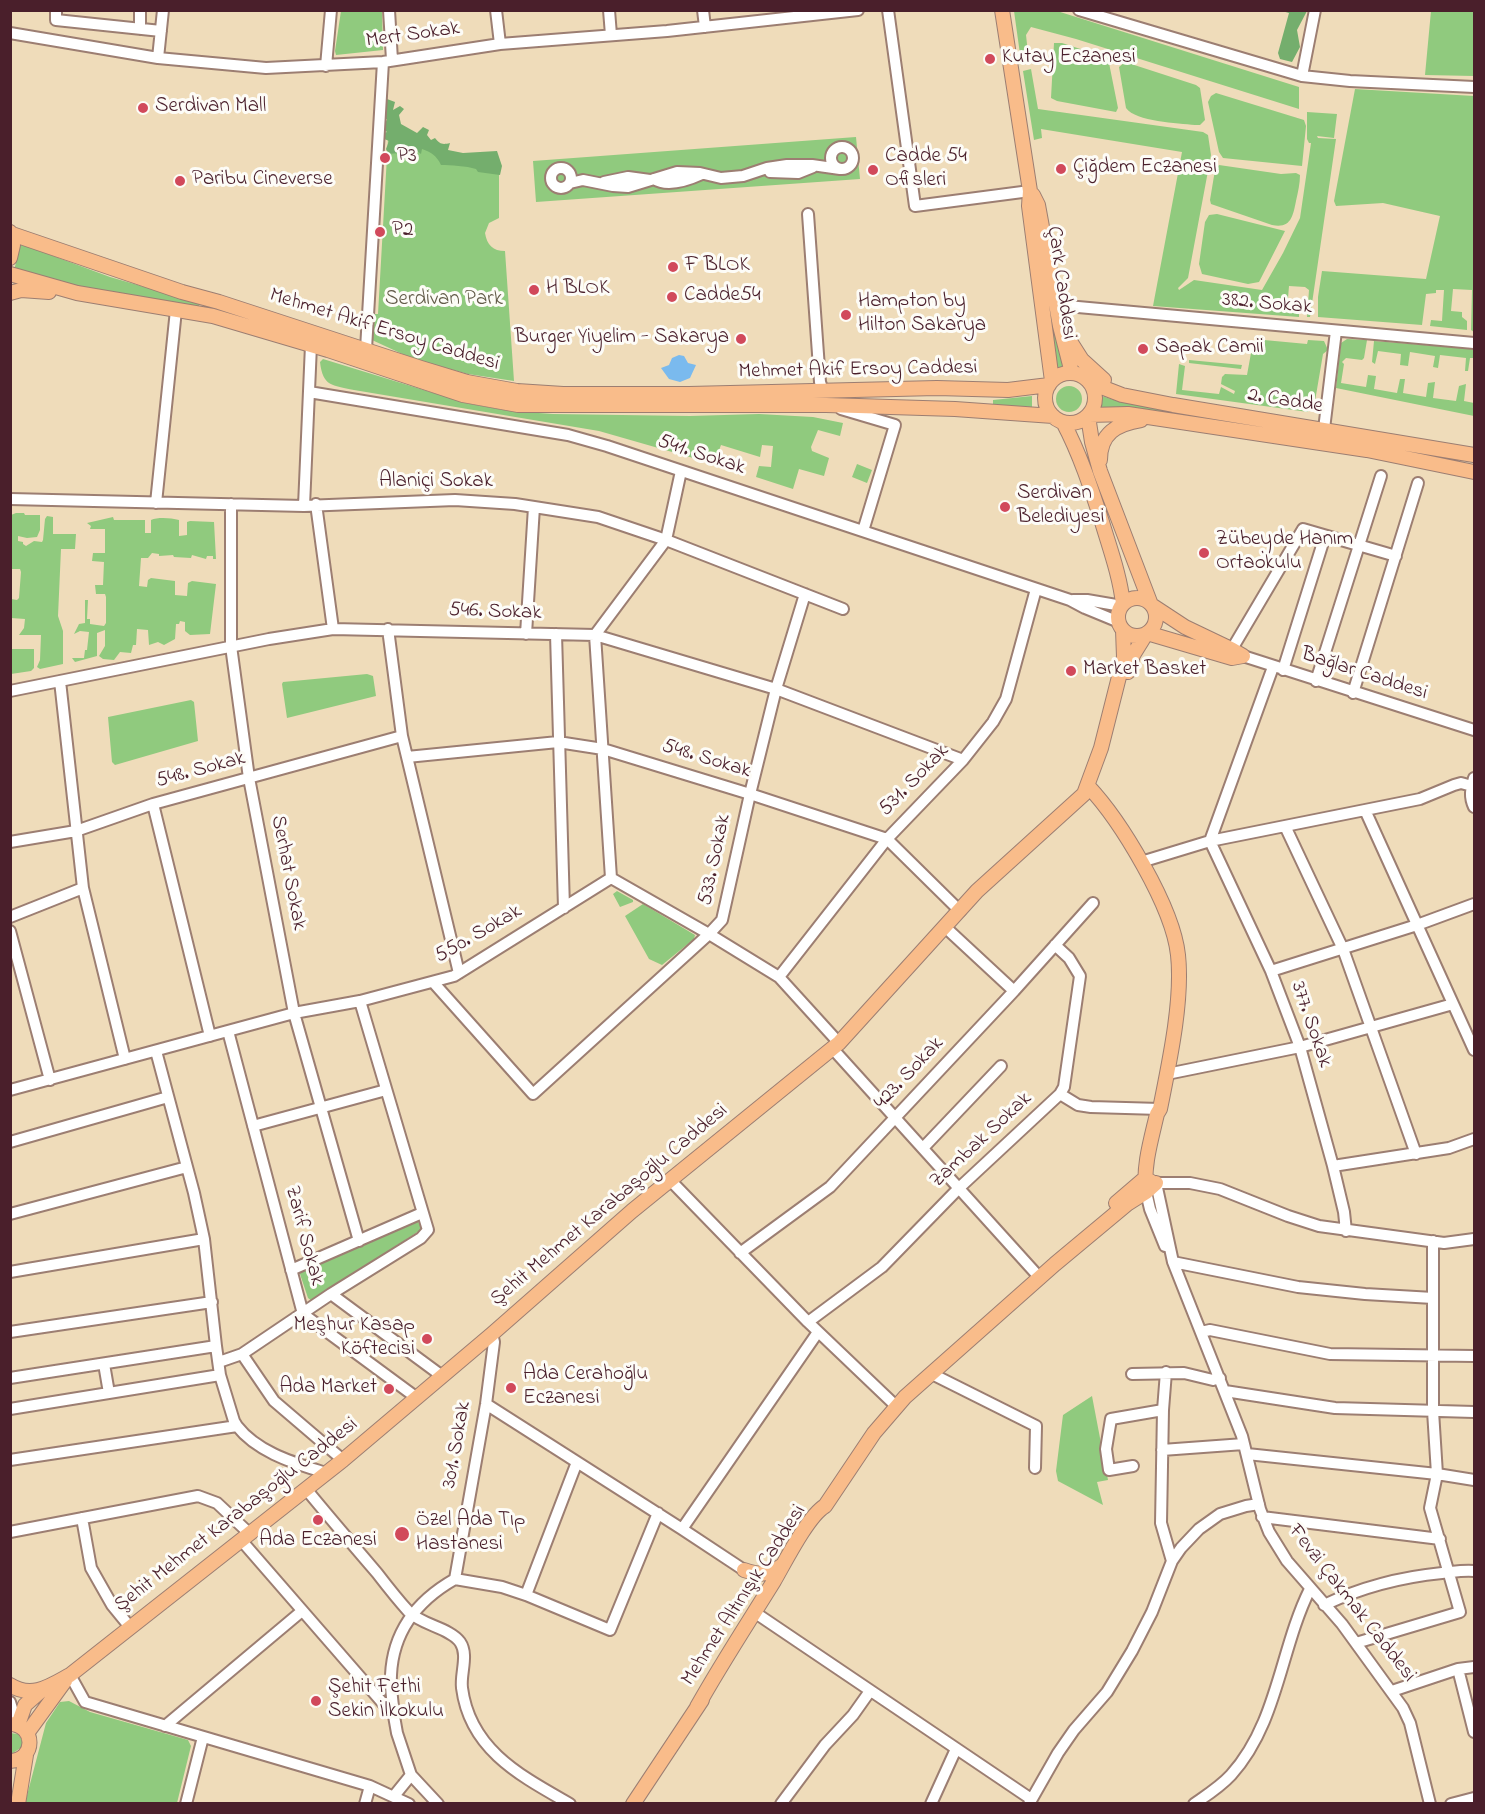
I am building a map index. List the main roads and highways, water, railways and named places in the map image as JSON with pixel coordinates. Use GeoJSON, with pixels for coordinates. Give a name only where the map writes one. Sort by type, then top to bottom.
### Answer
{"type":"FeatureCollection","features":[{"type":"Feature","properties":{"kind":"main road","name":"Çark Caddesi"},"geometry":{"type":"LineString","coordinates":[[1002,10],[1030,191],[1029,206],[1050,383]]}},
{"type":"Feature","properties":{"kind":"main road","name":"Çark Caddesi"},"geometry":{"type":"LineString","coordinates":[[1030,191],[1038,205],[1060,326],[1072,373]]}},
{"type":"Feature","properties":{"kind":"main road"},"geometry":{"type":"LineString","coordinates":[[10,258],[13,245],[11,233]]}},
{"type":"Feature","properties":{"kind":"main road","name":"Mehmet Akif Ersoy Caddesi"},"geometry":{"type":"LineString","coordinates":[[11,233],[182,292],[467,382],[517,391],[563,394],[937,388],[1008,390],[1050,383]]}},
{"type":"Feature","properties":{"kind":"main road","name":"Mehmet Akif Ersoy Caddesi"},"geometry":{"type":"LineString","coordinates":[[10,274],[77,293],[213,316],[463,394],[518,405],[831,406],[955,409],[1058,419]]}},
{"type":"Feature","properties":{"kind":"main road"},"geometry":{"type":"LineString","coordinates":[[10,293],[21,290],[77,293]]}},
{"type":"Feature","properties":{"kind":"main road"},"geometry":{"type":"LineString","coordinates":[[1060,326],[1082,360],[1112,386],[1173,405]]}},
{"type":"Feature","properties":{"kind":"main road"},"geometry":{"type":"LineString","coordinates":[[1058,419],[1074,423],[1088,415],[1096,400],[1091,383],[1083,376],[1072,373],[1061,374],[1050,383],[1046,402],[1076,446],[1087,477],[1119,575],[1122,605],[1118,616],[1121,626],[1134,636],[1146,634],[1232,658],[1238,653],[1194,632],[1146,599],[1136,598],[1122,605]]}},
{"type":"Feature","properties":{"kind":"main road","name":"2. Cadde"},"geometry":{"type":"LineString","coordinates":[[1091,383],[1122,395],[1173,405],[1474,455]]}},
{"type":"Feature","properties":{"kind":"main road","name":"2. Cadde"},"geometry":{"type":"LineString","coordinates":[[1088,415],[1128,414],[1367,450],[1474,472]]}},
{"type":"Feature","properties":{"kind":"main road"},"geometry":{"type":"LineString","coordinates":[[1088,415],[1100,471],[1152,604],[1156,620],[1153,628],[1146,634]]}},
{"type":"Feature","properties":{"kind":"main road"},"geometry":{"type":"LineString","coordinates":[[1100,471],[1102,444],[1110,433],[1117,427],[1131,422],[1154,418]]}},
{"type":"Feature","properties":{"kind":"main road","name":"Şehit Mehmet Karabaşoğlu Caddesi"},"geometry":{"type":"LineString","coordinates":[[42,1690],[70,1675],[343,1460],[669,1180],[836,1046],[989,880],[1084,794],[1111,713],[1124,657],[1121,626]]}},
{"type":"Feature","properties":{"kind":"main road","name":"Şehit Mehmet Karabaşoğlu Caddesi"},"geometry":{"type":"LineString","coordinates":[[1111,713],[1122,690],[1133,655],[1146,634]]}},
{"type":"Feature","properties":{"kind":"main road","name":"Fevzi Çakmak Caddesi"},"geometry":{"type":"LineString","coordinates":[[1088,786],[1126,836],[1141,862],[1163,906],[1178,954],[1179,980],[1175,1017],[1160,1109],[1162,1115],[1155,1166],[1148,1185]]}},
{"type":"Feature","properties":{"kind":"main road","name":"Mehmet Altınışık Caddesi"},"geometry":{"type":"LineString","coordinates":[[633,1803],[760,1616],[794,1547],[817,1512],[825,1506],[874,1433],[896,1406],[1040,1278],[1081,1237],[1148,1185]]}},
{"type":"Feature","properties":{"kind":"main road","name":"Mehmet Altınışık Caddesi"},"geometry":{"type":"LineString","coordinates":[[697,1707],[724,1659],[823,1518],[825,1506]]}},
{"type":"Feature","properties":{"kind":"main road"},"geometry":{"type":"LineString","coordinates":[[773,1590],[744,1570],[763,1575],[770,1574],[781,1566],[794,1547]]}},
{"type":"Feature","properties":{"kind":"main road","name":"Şehit Mehmet Karabaşoğlu Caddesi"},"geometry":{"type":"LineString","coordinates":[[18,1727],[40,1713],[70,1675]]}},
{"type":"Feature","properties":{"kind":"main road"},"geometry":{"type":"LineString","coordinates":[[10,1685],[32,1693],[42,1690]]}},
{"type":"Feature","properties":{"kind":"main road"},"geometry":{"type":"LineString","coordinates":[[18,1803],[26,1755],[31,1744],[18,1727],[25,1705],[42,1690]]}},
{"type":"Feature","properties":{"kind":"main road"},"geometry":{"type":"LineString","coordinates":[[10,1761],[18,1760],[26,1755]]}},
{"type":"Feature","properties":{"kind":"water"},"geometry":{"type":"Polygon","coordinates":[[[679,355],[684,356],[688,363],[696,365],[690,378],[680,382],[669,379],[661,368],[669,365],[672,358],[679,355]]]}},
{"type":"Feature","properties":{"kind":"place","name":"Kutay Eczanesi"},"geometry":{"type":"Point","coordinates":[990,59]}},
{"type":"Feature","properties":{"kind":"place","name":"Serdivan Mall"},"geometry":{"type":"Point","coordinates":[143,108]}},
{"type":"Feature","properties":{"kind":"place","name":"P3"},"geometry":{"type":"Point","coordinates":[385,158]}},
{"type":"Feature","properties":{"kind":"place","name":"Çiğdem Eczanesi"},"geometry":{"type":"Point","coordinates":[1061,169]}},
{"type":"Feature","properties":{"kind":"place","name":"Cadde 54 Ofisleri"},"geometry":{"type":"Point","coordinates":[873,170]}},
{"type":"Feature","properties":{"kind":"place","name":"Paribu Cineverse"},"geometry":{"type":"Point","coordinates":[180,181]}},
{"type":"Feature","properties":{"kind":"place","name":"P2"},"geometry":{"type":"Point","coordinates":[380,232]}},
{"type":"Feature","properties":{"kind":"place","name":"F BLOK"},"geometry":{"type":"Point","coordinates":[673,267]}},
{"type":"Feature","properties":{"kind":"place","name":"H BLOK"},"geometry":{"type":"Point","coordinates":[534,290]}},
{"type":"Feature","properties":{"kind":"place","name":"Cadde54"},"geometry":{"type":"Point","coordinates":[672,297]}},
{"type":"Feature","properties":{"kind":"place","name":"Hampton by Hilton Sakarya"},"geometry":{"type":"Point","coordinates":[846,315]}},
{"type":"Feature","properties":{"kind":"place","name":"Burger Yiyelim - Sakarya"},"geometry":{"type":"Point","coordinates":[741,339]}},
{"type":"Feature","properties":{"kind":"place","name":"Sapak Camii"},"geometry":{"type":"Point","coordinates":[1143,349]}},
{"type":"Feature","properties":{"kind":"place","name":"Serdivan Belediyesi"},"geometry":{"type":"Point","coordinates":[1005,507]}},
{"type":"Feature","properties":{"kind":"place","name":"Zübeyde Hanım Ortaokulu"},"geometry":{"type":"Point","coordinates":[1204,553]}},
{"type":"Feature","properties":{"kind":"place","name":"Market Basket"},"geometry":{"type":"Point","coordinates":[1071,671]}},
{"type":"Feature","properties":{"kind":"place","name":"Meşhur Kasap Köftecisi"},"geometry":{"type":"Point","coordinates":[427,1339]}},
{"type":"Feature","properties":{"kind":"place","name":"Ada Cerahoğlu Eczanesi"},"geometry":{"type":"Point","coordinates":[511,1388]}},
{"type":"Feature","properties":{"kind":"place","name":"Ada Market"},"geometry":{"type":"Point","coordinates":[389,1389]}},
{"type":"Feature","properties":{"kind":"place","name":"Ada Eczanesi"},"geometry":{"type":"Point","coordinates":[318,1520]}},
{"type":"Feature","properties":{"kind":"place","name":"Özel Ada Tıp Hastanesi"},"geometry":{"type":"Point","coordinates":[402,1534]}},
{"type":"Feature","properties":{"kind":"place","name":"Şehit Fethi Sekin İlkokulu"},"geometry":{"type":"Point","coordinates":[316,1701]}},
{"type":"Feature","properties":{"kind":"park label","name":"Serdivan Park"},"geometry":{"type":"Point","coordinates":[444,301]}}]}
